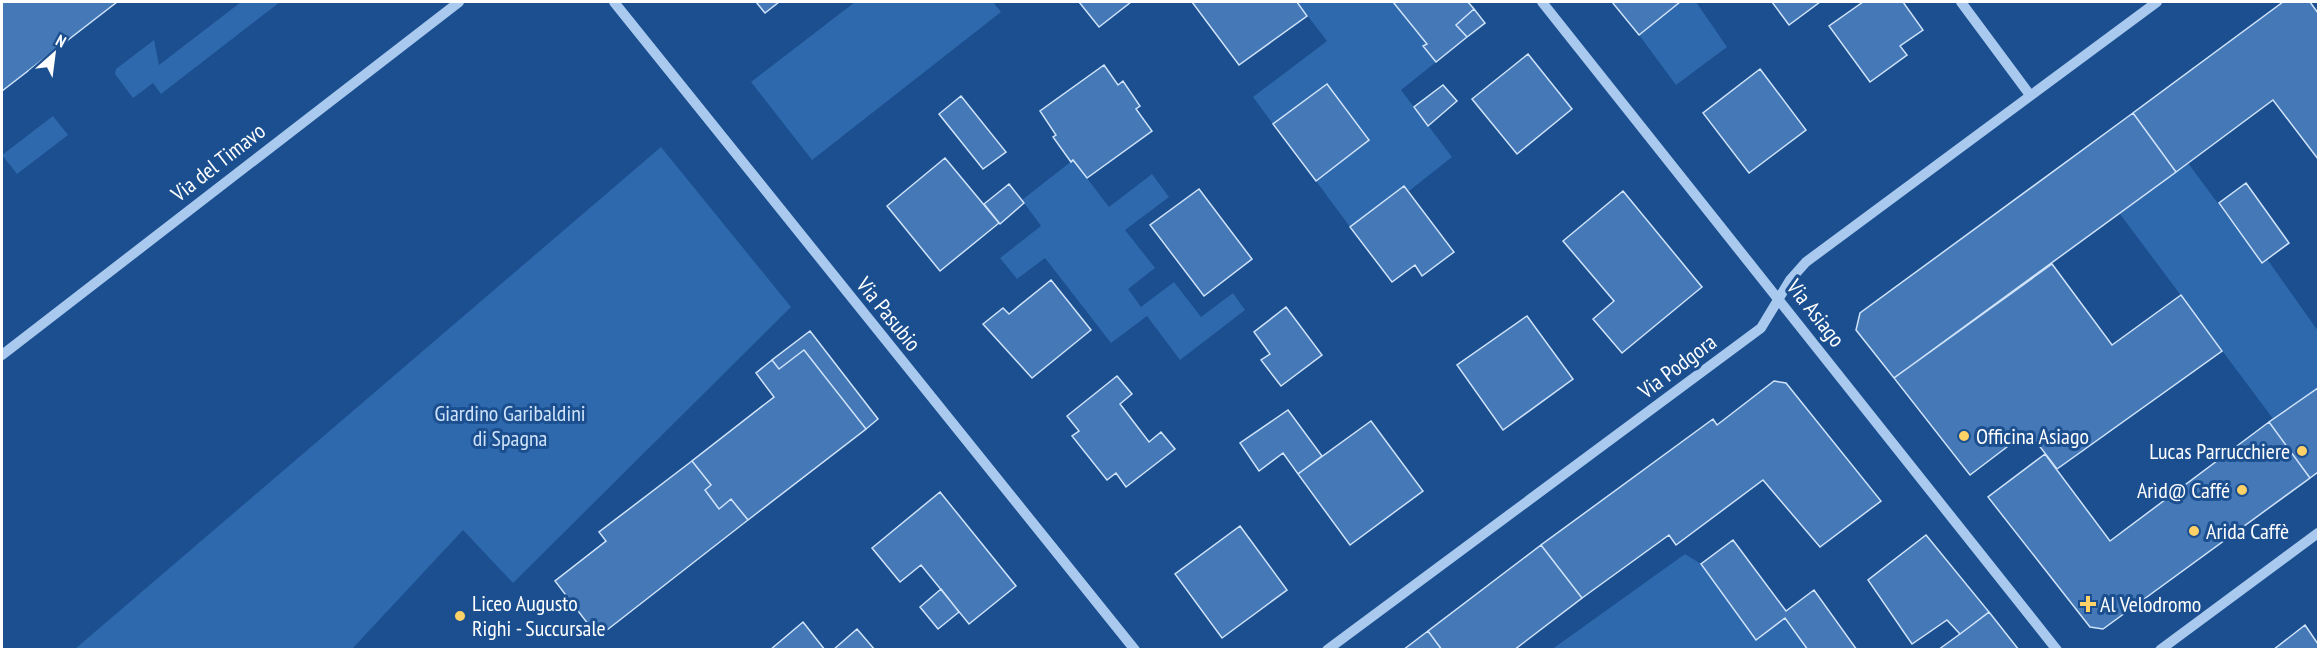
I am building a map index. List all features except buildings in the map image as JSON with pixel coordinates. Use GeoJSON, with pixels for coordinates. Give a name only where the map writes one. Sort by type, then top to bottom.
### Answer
{"type":"FeatureCollection","features":[{"type":"Feature","properties":{"kind":"street","name":"Via del Timavo"},"geometry":{"type":"LineString","coordinates":[[2,355],[459,2]]}},
{"type":"Feature","properties":{"kind":"street","name":"Via Pasubio"},"geometry":{"type":"LineString","coordinates":[[614,2],[1135,650]]}},
{"type":"Feature","properties":{"kind":"street","name":"Via Asiago"},"geometry":{"type":"LineString","coordinates":[[1542,2],[2056,647]]}},
{"type":"Feature","properties":{"kind":"street"},"geometry":{"type":"LineString","coordinates":[[1961,2],[2030,95]]}},
{"type":"Feature","properties":{"kind":"street","name":"Via Podgora"},"geometry":{"type":"LineString","coordinates":[[1327,650],[1761,328],[1806,262],[2157,2]]}},
{"type":"Feature","properties":{"kind":"street"},"geometry":{"type":"LineString","coordinates":[[2160,650],[2319,533]]}},
{"type":"Feature","properties":{"kind":"green space"},"geometry":{"type":"Polygon","coordinates":[[[241,2],[280,2],[161,94],[153,83],[133,98],[115,74],[116,69],[154,40],[159,65],[241,2]]]}},
{"type":"Feature","properties":{"kind":"green space"},"geometry":{"type":"Polygon","coordinates":[[[855,2],[993,2],[1001,12],[812,160],[751,82],[855,2]]]}},
{"type":"Feature","properties":{"kind":"green space"},"geometry":{"type":"Polygon","coordinates":[[[1297,2],[1393,2],[1427,44],[1423,46],[1436,62],[1401,90],[1452,157],[1409,191],[1404,186],[1350,227],[1316,181],[1369,140],[1327,84],[1273,124],[1253,97],[1327,41],[1297,2]]]}},
{"type":"Feature","properties":{"kind":"green space"},"geometry":{"type":"Polygon","coordinates":[[[1680,2],[1696,2],[1727,47],[1676,85],[1639,35],[1680,2]]]}},
{"type":"Feature","properties":{"kind":"green space"},"geometry":{"type":"Polygon","coordinates":[[[53,116],[68,135],[17,174],[2,155],[53,116]]]}},
{"type":"Feature","properties":{"kind":"green space","name":"Giardino Garibaldini di Spagna"},"geometry":{"type":"Polygon","coordinates":[[[661,147],[791,307],[513,583],[463,530],[352,649],[75,649],[661,147]]]}},
{"type":"Feature","properties":{"kind":"green space"},"geometry":{"type":"Polygon","coordinates":[[[1073,160],[1109,207],[1152,174],[1169,197],[1125,230],[1155,268],[1128,289],[1141,307],[1174,282],[1201,317],[1233,293],[1245,310],[1180,360],[1147,316],[1111,343],[1045,258],[1017,279],[1000,258],[1041,226],[1022,200],[1073,160]]]}},
{"type":"Feature","properties":{"kind":"green space"},"geometry":{"type":"Polygon","coordinates":[[[2188,163],[2262,263],[2267,259],[2318,331],[2318,388],[2274,420],[2120,214],[2188,163]]]}},
{"type":"Feature","properties":{"kind":"green space"},"geometry":{"type":"Polygon","coordinates":[[[1685,554],[1701,564],[1756,640],[1785,618],[1808,650],[1551,650],[1685,554]]]}},
{"type":"Feature","properties":{"kind":"place","name":"Officina Asiago"},"geometry":{"type":"Point","coordinates":[1964,436]}},
{"type":"Feature","properties":{"kind":"place","name":"Lucas Parrucchiere"},"geometry":{"type":"Point","coordinates":[2302,451]}},
{"type":"Feature","properties":{"kind":"place","name":"Arìd@ Caffé"},"geometry":{"type":"Point","coordinates":[2242,490]}},
{"type":"Feature","properties":{"kind":"place","name":"Arida Caffè"},"geometry":{"type":"Point","coordinates":[2194,531]}},
{"type":"Feature","properties":{"kind":"place","name":"Al Velodromo"},"geometry":{"type":"Point","coordinates":[2088,604]}},
{"type":"Feature","properties":{"kind":"place","name":"Liceo Augusto Righi - Succursale"},"geometry":{"type":"Point","coordinates":[460,616]}}]}
